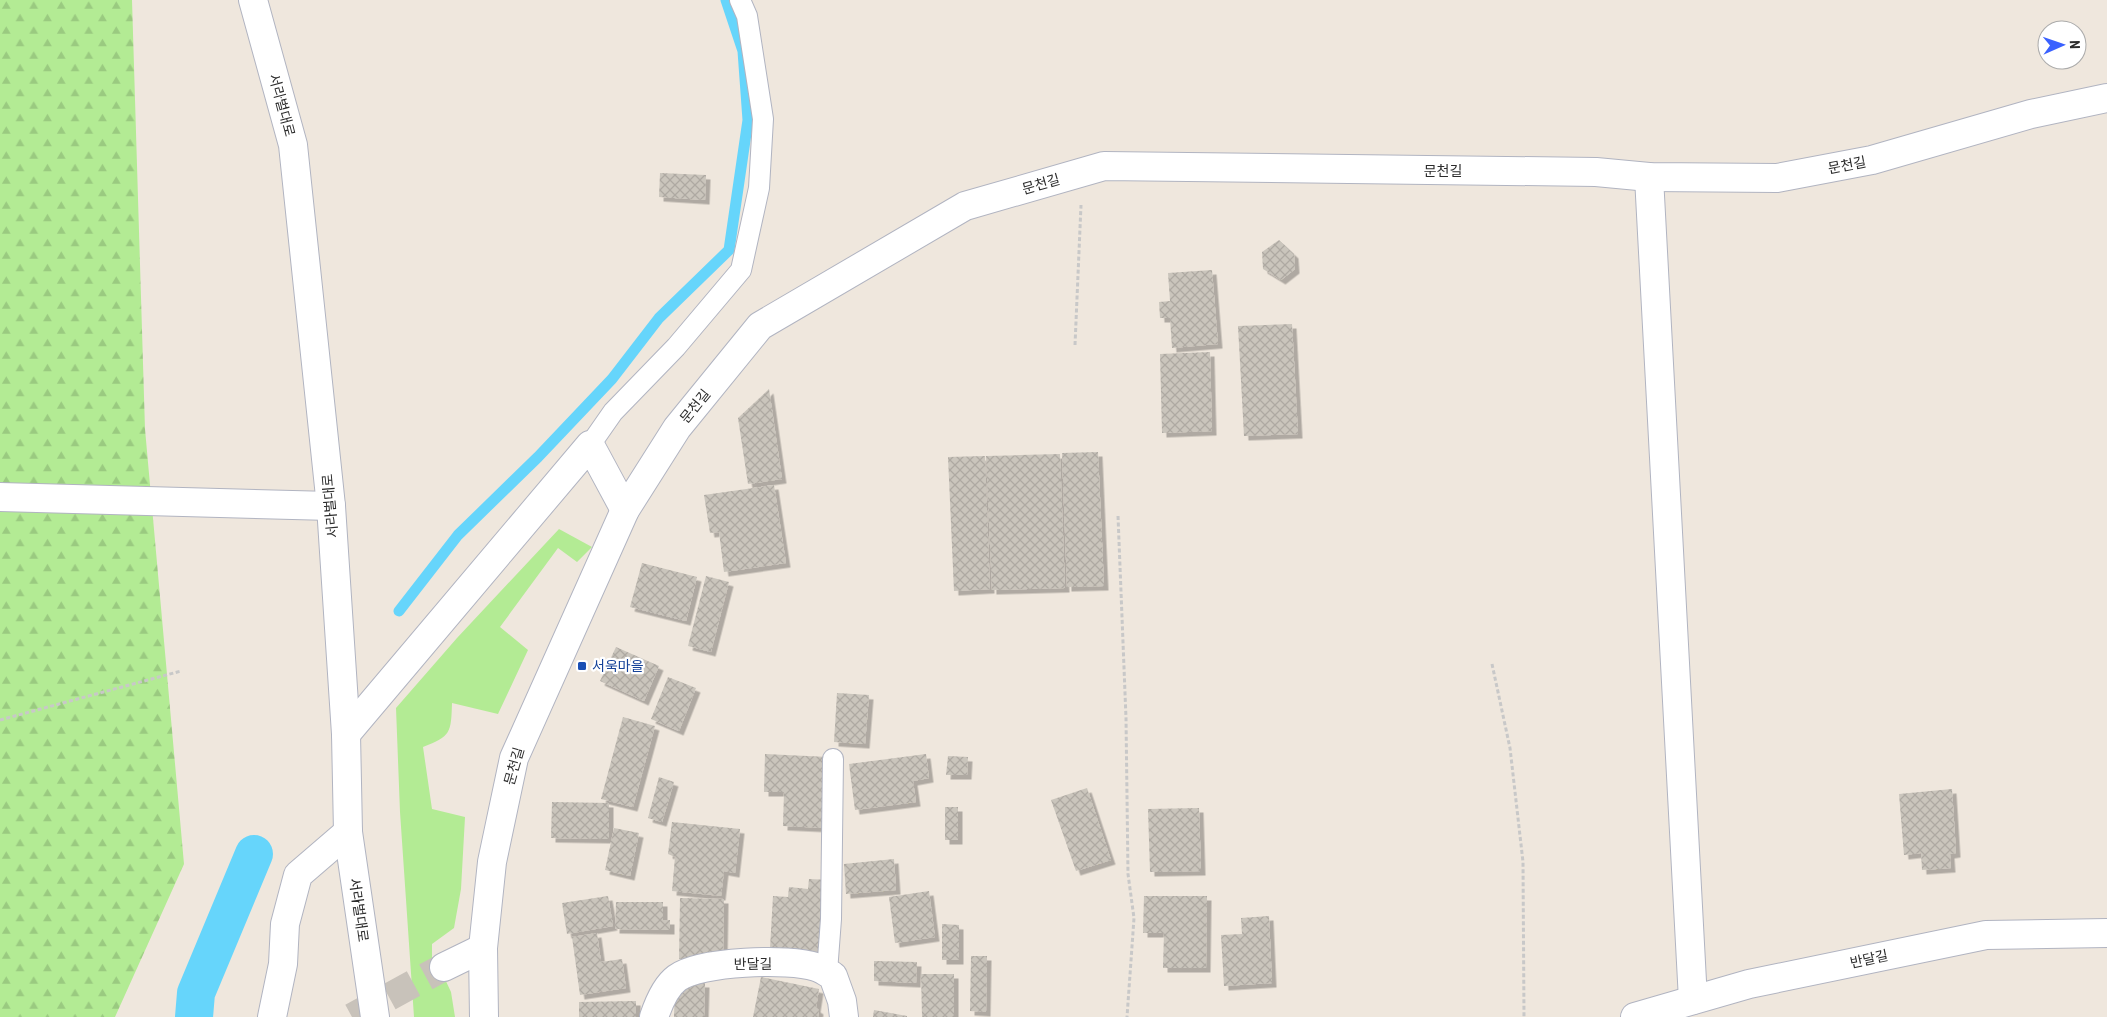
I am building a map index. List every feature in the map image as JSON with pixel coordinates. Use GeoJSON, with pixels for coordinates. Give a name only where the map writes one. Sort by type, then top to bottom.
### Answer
{"type":"FeatureCollection","features":[{"type":"Feature","properties":{"kind":"street","name":"서라벌대로"},"geometry":{"type":"LineString","coordinates":[[253,0],[293,145],[331,506],[346,734],[348,832],[375,1017]]}},
{"type":"Feature","properties":{"kind":"street","name":"문천길"},"geometry":{"type":"LineString","coordinates":[[484,1017],[482,948],[492,862],[514,758],[625,510],[677,428],[760,326],[965,206],[1104,166],[1596,172],[1649,177],[1777,178],[1872,160],[2031,114],[2107,98]]}},
{"type":"Feature","properties":{"kind":"street"},"geometry":{"type":"LineString","coordinates":[[1649,177],[1693,1000]]}},
{"type":"Feature","properties":{"kind":"street"},"geometry":{"type":"LineString","coordinates":[[346,734],[590,445],[625,510]]}},
{"type":"Feature","properties":{"kind":"street"},"geometry":{"type":"LineString","coordinates":[[0,497],[331,506]]}},
{"type":"Feature","properties":{"kind":"street"},"geometry":{"type":"LineString","coordinates":[[272,1017],[283,964],[285,924],[298,875],[348,832]]}},
{"type":"Feature","properties":{"kind":"street","name":"반달길"},"geometry":{"type":"LineString","coordinates":[[1635,1017],[1749,984],[1986,935],[2107,933]]}},
{"type":"Feature","properties":{"kind":"street"},"geometry":{"type":"LineString","coordinates":[[444,967],[482,948]]}},
{"type":"Feature","properties":{"kind":"street","name":"반달길"},"geometry":{"type":"LineString","coordinates":[[654,1017],[660,1002],[676,978],[699,967],[743,962],[776,963],[815,966],[827,972]]}},
{"type":"Feature","properties":{"kind":"street"},"geometry":{"type":"LineString","coordinates":[[827,972],[833,976],[842,1001],[844,1017]]}},
{"type":"Feature","properties":{"kind":"lane"},"geometry":{"type":"LineString","coordinates":[[590,445],[613,412],[676,347],[741,270],[759,188],[763,120],[747,16],[740,0]]}},
{"type":"Feature","properties":{"kind":"lane"},"geometry":{"type":"LineString","coordinates":[[827,972],[830,919],[833,759]]}},
{"type":"Feature","properties":{"kind":"path"},"geometry":{"type":"LineString","coordinates":[[1075,345],[1082,172]]}},
{"type":"Feature","properties":{"kind":"path"},"geometry":{"type":"LineString","coordinates":[[1118,516],[1126,718],[1128,874],[1134,918],[1127,1017]]}},
{"type":"Feature","properties":{"kind":"path"},"geometry":{"type":"LineString","coordinates":[[1492,664],[1510,748],[1523,862],[1524,1017]]}},
{"type":"Feature","properties":{"kind":"path"},"geometry":{"type":"LineString","coordinates":[[0,720],[181,671]]}},
{"type":"Feature","properties":{"kind":"green space"},"geometry":{"type":"Polygon","coordinates":[[[0,0],[132,0],[145,429],[184,864],[115,1017],[0,1017],[0,0]]]}},
{"type":"Feature","properties":{"kind":"green space"},"geometry":{"type":"Polygon","coordinates":[[[559,529],[592,547],[577,562],[558,548],[500,627],[528,650],[498,714],[452,703],[448,732],[439,740],[423,747],[432,809],[465,817],[461,889],[454,928],[432,944],[432,981],[444,977],[451,992],[455,1017],[414,1017],[400,812],[396,708],[457,638],[559,529]]]}},
{"type":"Feature","properties":{"kind":"building"},"geometry":{"type":"Polygon","coordinates":[[[660,173],[706,175],[705,200],[659,197],[660,173]]]}},
{"type":"Feature","properties":{"kind":"building"},"geometry":{"type":"Polygon","coordinates":[[[1279,240],[1294,254],[1295,269],[1281,280],[1263,269],[1262,252],[1279,240]]]}},
{"type":"Feature","properties":{"kind":"building"},"geometry":{"type":"Polygon","coordinates":[[[1212,270],[1218,344],[1172,348],[1170,318],[1160,318],[1159,302],[1170,301],[1168,273],[1212,270]]]}},
{"type":"Feature","properties":{"kind":"building"},"geometry":{"type":"Polygon","coordinates":[[[1292,324],[1298,434],[1244,436],[1238,326],[1292,324]]]}},
{"type":"Feature","properties":{"kind":"building"},"geometry":{"type":"Polygon","coordinates":[[[1210,352],[1212,431],[1162,433],[1160,354],[1210,352]]]}},
{"type":"Feature","properties":{"kind":"building"},"geometry":{"type":"Polygon","coordinates":[[[769,389],[782,479],[748,484],[738,418],[769,389]]]}},
{"type":"Feature","properties":{"kind":"building"},"geometry":{"type":"Polygon","coordinates":[[[1098,452],[1104,586],[1067,587],[1062,453],[1098,452]]]}},
{"type":"Feature","properties":{"kind":"building"},"geometry":{"type":"Polygon","coordinates":[[[1060,454],[1065,588],[992,590],[986,456],[1060,454]]]}},
{"type":"Feature","properties":{"kind":"building"},"geometry":{"type":"Polygon","coordinates":[[[985,456],[990,589],[954,591],[948,457],[985,456]]]}},
{"type":"Feature","properties":{"kind":"building"},"geometry":{"type":"Polygon","coordinates":[[[774,485],[786,563],[724,572],[719,532],[710,533],[704,495],[774,485]]]}},
{"type":"Feature","properties":{"kind":"building"},"geometry":{"type":"Polygon","coordinates":[[[642,563],[697,577],[686,621],[630,607],[642,563]]]}},
{"type":"Feature","properties":{"kind":"building"},"geometry":{"type":"Polygon","coordinates":[[[706,576],[729,582],[711,652],[688,646],[706,576]]]}},
{"type":"Feature","properties":{"kind":"building"},"geometry":{"type":"Polygon","coordinates":[[[616,647],[659,666],[644,701],[600,681],[616,647]]]}},
{"type":"Feature","properties":{"kind":"building"},"geometry":{"type":"Polygon","coordinates":[[[668,677],[696,688],[679,731],[651,719],[668,677]]]}},
{"type":"Feature","properties":{"kind":"building"},"geometry":{"type":"Polygon","coordinates":[[[837,693],[869,695],[865,744],[834,742],[837,693]]]}},
{"type":"Feature","properties":{"kind":"building"},"geometry":{"type":"Polygon","coordinates":[[[623,717],[655,726],[633,807],[601,799],[623,717]]]}},
{"type":"Feature","properties":{"kind":"building"},"geometry":{"type":"Polygon","coordinates":[[[765,754],[829,757],[826,828],[783,826],[784,792],[764,792],[765,754]]]}},
{"type":"Feature","properties":{"kind":"building"},"geometry":{"type":"Polygon","coordinates":[[[926,754],[929,778],[913,781],[916,802],[855,810],[849,764],[926,754]]]}},
{"type":"Feature","properties":{"kind":"building"},"geometry":{"type":"Polygon","coordinates":[[[948,756],[968,757],[967,775],[946,775],[948,756]]]}},
{"type":"Feature","properties":{"kind":"building"},"geometry":{"type":"Polygon","coordinates":[[[659,777],[674,782],[662,822],[648,818],[659,777]]]}},
{"type":"Feature","properties":{"kind":"building"},"geometry":{"type":"Polygon","coordinates":[[[1087,788],[1111,860],[1076,871],[1051,800],[1087,788]]]}},
{"type":"Feature","properties":{"kind":"building"},"geometry":{"type":"Polygon","coordinates":[[[1952,789],[1956,853],[1950,854],[1951,868],[1922,870],[1921,853],[1904,855],[1899,794],[1952,789]]]}},
{"type":"Feature","properties":{"kind":"building"},"geometry":{"type":"Polygon","coordinates":[[[552,802],[609,803],[609,839],[551,838],[552,802]]]}},
{"type":"Feature","properties":{"kind":"building"},"geometry":{"type":"Polygon","coordinates":[[[945,807],[958,807],[958,840],[945,840],[945,807]]]}},
{"type":"Feature","properties":{"kind":"building"},"geometry":{"type":"Polygon","coordinates":[[[1199,808],[1201,871],[1150,872],[1148,809],[1199,808]]]}},
{"type":"Feature","properties":{"kind":"building"},"geometry":{"type":"Polygon","coordinates":[[[672,822],[740,829],[735,873],[724,871],[721,896],[672,891],[675,857],[668,854],[672,822]]]}},
{"type":"Feature","properties":{"kind":"building"},"geometry":{"type":"Polygon","coordinates":[[[614,828],[639,833],[630,876],[605,870],[614,828]]]}},
{"type":"Feature","properties":{"kind":"building"},"geometry":{"type":"Polygon","coordinates":[[[894,859],[896,890],[846,894],[844,864],[894,859]]]}},
{"type":"Feature","properties":{"kind":"building"},"geometry":{"type":"Polygon","coordinates":[[[809,879],[830,880],[826,952],[770,948],[773,896],[788,897],[789,887],[808,889],[809,879]]]}},
{"type":"Feature","properties":{"kind":"building"},"geometry":{"type":"Polygon","coordinates":[[[929,891],[935,937],[895,943],[889,897],[929,891]]]}},
{"type":"Feature","properties":{"kind":"building"},"geometry":{"type":"Polygon","coordinates":[[[608,896],[613,926],[567,934],[562,903],[608,896]]]}},
{"type":"Feature","properties":{"kind":"building"},"geometry":{"type":"Polygon","coordinates":[[[1144,896],[1207,896],[1206,968],[1163,968],[1164,933],[1143,933],[1144,896]]]}},
{"type":"Feature","properties":{"kind":"building"},"geometry":{"type":"Polygon","coordinates":[[[680,898],[724,899],[723,958],[679,959],[680,898]]]}},
{"type":"Feature","properties":{"kind":"building"},"geometry":{"type":"Polygon","coordinates":[[[616,902],[663,902],[663,920],[670,920],[670,930],[615,929],[616,902]]]}},
{"type":"Feature","properties":{"kind":"building"},"geometry":{"type":"Polygon","coordinates":[[[1269,916],[1272,983],[1224,986],[1221,935],[1242,934],[1241,918],[1269,916]]]}},
{"type":"Feature","properties":{"kind":"building"},"geometry":{"type":"Polygon","coordinates":[[[942,924],[959,925],[959,960],[942,960],[942,924]]]}},
{"type":"Feature","properties":{"kind":"building"},"geometry":{"type":"Polygon","coordinates":[[[597,933],[601,962],[622,959],[626,988],[580,995],[572,937],[597,933]]]}},
{"type":"Feature","properties":{"kind":"building"},"geometry":{"type":"Polygon","coordinates":[[[971,956],[987,956],[986,1012],[970,1011],[971,956]]]}},
{"type":"Feature","properties":{"kind":"building"},"geometry":{"type":"Polygon","coordinates":[[[874,961],[917,962],[916,983],[874,981],[874,961]]]}},
{"type":"Feature","properties":{"kind":"building"},"geometry":{"type":"Polygon","coordinates":[[[921,974],[954,974],[954,1017],[922,1017],[921,974]]]}},
{"type":"Feature","properties":{"kind":"building"},"geometry":{"type":"Polygon","coordinates":[[[761,977],[819,989],[816,1008],[819,1010],[818,1017],[753,1017],[761,977]]]}},
{"type":"Feature","properties":{"kind":"building"},"geometry":{"type":"Polygon","coordinates":[[[675,982],[705,983],[704,1017],[674,1017],[675,982]]]}},
{"type":"Feature","properties":{"kind":"building"},"geometry":{"type":"Polygon","coordinates":[[[636,1001],[636,1017],[579,1017],[579,1002],[636,1001]]]}},
{"type":"Feature","properties":{"kind":"building"},"geometry":{"type":"Polygon","coordinates":[[[874,1010],[907,1016],[907,1017],[873,1017],[874,1010]]]}},
{"type":"Feature","properties":{"kind":"waterway"},"geometry":{"type":"LineString","coordinates":[[399,611],[458,535],[538,457],[612,379],[659,318],[729,250],[748,120],[743,51],[726,0]]}},
{"type":"Feature","properties":{"kind":"waterway"},"geometry":{"type":"LineString","coordinates":[[194,1017],[196,993],[254,854]]}},
{"type":"Feature","properties":{"kind":"tunnel"},"geometry":{"type":"LineString","coordinates":[[352,1017],[444,967]]}},
{"type":"Feature","properties":{"kind":"place","name":"서욱마을"},"geometry":{"type":"Point","coordinates":[582,666]}}]}
